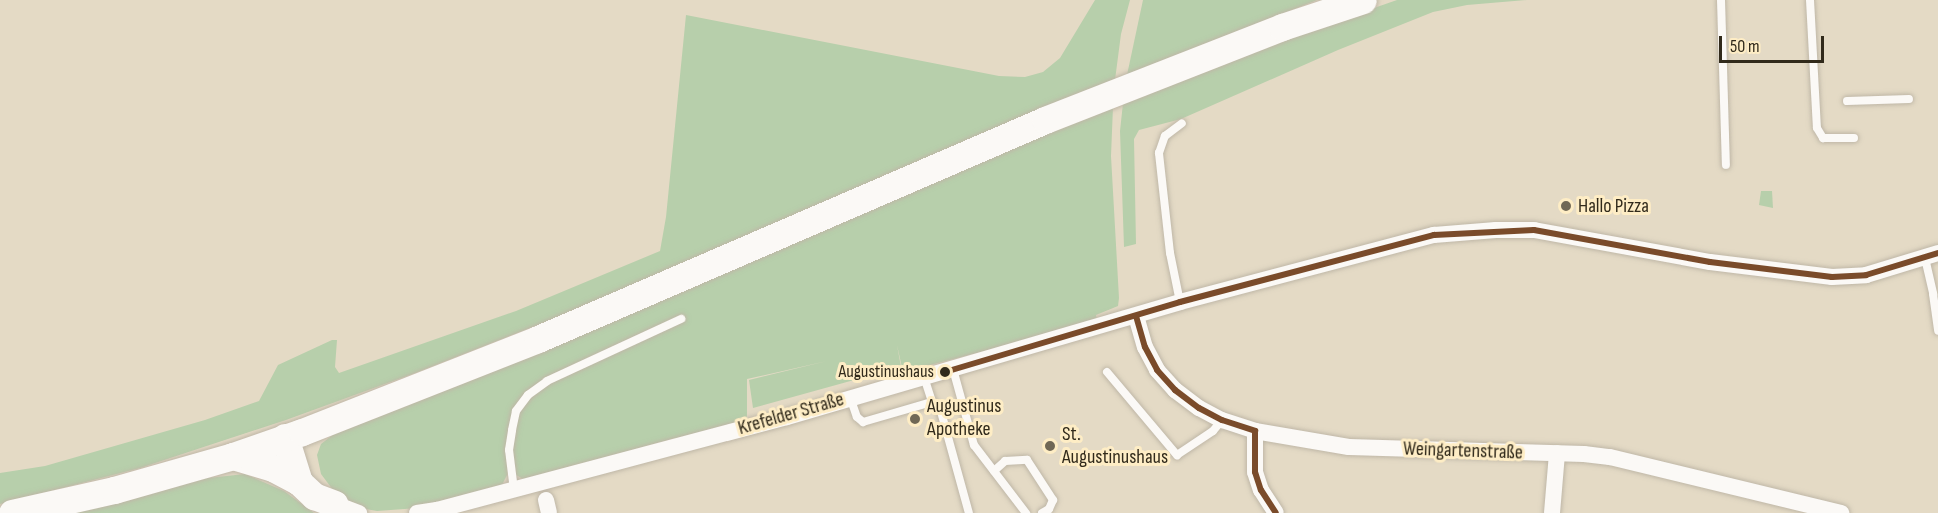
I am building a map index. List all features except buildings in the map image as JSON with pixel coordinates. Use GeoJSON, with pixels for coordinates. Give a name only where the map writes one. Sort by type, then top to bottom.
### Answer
{"type":"FeatureCollection","features":[{"type":"Feature","properties":{"kind":"main road"},"geometry":{"type":"LineString","coordinates":[[12,513],[114,490],[233,456],[294,434],[538,339],[1045,120],[1282,27],[1363,0]]}},
{"type":"Feature","properties":{"kind":"main road"},"geometry":{"type":"LineString","coordinates":[[294,434],[299,482]]}},
{"type":"Feature","properties":{"kind":"main road"},"geometry":{"type":"LineString","coordinates":[[294,434],[309,460],[347,509]]}},
{"type":"Feature","properties":{"kind":"main road"},"geometry":{"type":"LineString","coordinates":[[233,456],[273,468],[299,482],[314,496],[347,509]]}},
{"type":"Feature","properties":{"kind":"street","name":"Krefelder Straße"},"geometry":{"type":"LineString","coordinates":[[417,513],[437,512],[953,369],[1180,302],[1434,235],[1496,230],[1567,234],[1715,262],[1832,277],[1866,275],[1931,256]]}},
{"type":"Feature","properties":{"kind":"street","name":"Weingartenstraße"},"geometry":{"type":"LineString","coordinates":[[1136,316],[1145,347],[1157,370],[1175,390],[1199,408],[1222,420],[1255,431],[1349,447],[1557,453],[1610,457],[1841,513]]}},
{"type":"Feature","properties":{"kind":"street"},"geometry":{"type":"LineString","coordinates":[[1255,431],[1255,472],[1261,490],[1276,513]]}},
{"type":"Feature","properties":{"kind":"street"},"geometry":{"type":"LineString","coordinates":[[1552,513],[1557,453]]}},
{"type":"Feature","properties":{"kind":"lane"},"geometry":{"type":"LineString","coordinates":[[1721,0],[1725,165]]}},
{"type":"Feature","properties":{"kind":"lane"},"geometry":{"type":"LineString","coordinates":[[1810,0],[1817,128],[1823,138],[1854,138]]}},
{"type":"Feature","properties":{"kind":"lane"},"geometry":{"type":"LineString","coordinates":[[1847,101],[1909,99]]}},
{"type":"Feature","properties":{"kind":"lane"},"geometry":{"type":"LineString","coordinates":[[1180,302],[1170,253],[1160,153],[1165,136],[1182,123]]}},
{"type":"Feature","properties":{"kind":"lane"},"geometry":{"type":"LineString","coordinates":[[1931,256],[1938,331]]}},
{"type":"Feature","properties":{"kind":"lane"},"geometry":{"type":"LineString","coordinates":[[514,490],[509,450],[516,411],[528,395],[547,381],[681,319]]}},
{"type":"Feature","properties":{"kind":"lane"},"geometry":{"type":"LineString","coordinates":[[953,369],[974,445],[1026,513]]}},
{"type":"Feature","properties":{"kind":"lane"},"geometry":{"type":"LineString","coordinates":[[1107,372],[1177,455],[1213,431],[1222,420]]}},
{"type":"Feature","properties":{"kind":"lane"},"geometry":{"type":"LineString","coordinates":[[924,377],[932,402],[940,408],[969,513]]}},
{"type":"Feature","properties":{"kind":"lane"},"geometry":{"type":"LineString","coordinates":[[850,397],[856,417],[863,422],[932,402]]}},
{"type":"Feature","properties":{"kind":"lane"},"geometry":{"type":"LineString","coordinates":[[994,471],[1005,461],[1027,460],[1053,500],[1049,509],[1042,513]]}},
{"type":"Feature","properties":{"kind":"green space"},"geometry":{"type":"Polygon","coordinates":[[[1095,0],[1130,0],[1121,34],[1115,80],[540,324],[415,373],[286,420],[140,468],[0,504],[0,473],[45,466],[205,420],[259,401],[278,365],[332,340],[337,340],[335,367],[339,373],[516,311],[660,251],[666,217],[686,15],[999,76],[1025,77],[1043,72],[1060,58],[1095,0]]]}},
{"type":"Feature","properties":{"kind":"green space"},"geometry":{"type":"Polygon","coordinates":[[[1143,0],[1317,0],[1127,75],[1143,0]]]}},
{"type":"Feature","properties":{"kind":"green space"},"geometry":{"type":"Polygon","coordinates":[[[1397,0],[1527,0],[1467,5],[1433,12],[1338,50],[1181,119],[1139,130],[1134,139],[1136,244],[1124,247],[1120,131],[1123,103],[1251,51],[1397,0]]]}},
{"type":"Feature","properties":{"kind":"green space"},"geometry":{"type":"Polygon","coordinates":[[[1113,107],[1111,156],[1119,298],[1118,306],[1096,315],[1097,322],[903,372],[897,345],[901,367],[753,408],[749,380],[827,361],[747,379],[747,420],[674,445],[675,438],[525,480],[509,471],[501,487],[418,508],[377,511],[360,508],[333,490],[321,474],[317,455],[321,444],[339,430],[460,385],[941,177],[1113,107]]]}},
{"type":"Feature","properties":{"kind":"green space"},"geometry":{"type":"Polygon","coordinates":[[[1761,191],[1772,191],[1773,208],[1759,205],[1761,191]]]}},
{"type":"Feature","properties":{"kind":"green space"},"geometry":{"type":"Polygon","coordinates":[[[245,474],[284,491],[314,513],[61,513],[199,479],[245,474]]]}},
{"type":"Feature","properties":{"kind":"transit line"},"geometry":{"type":"LineString","coordinates":[[945,372],[1180,302],[1434,235],[1534,230],[1710,262],[1832,277],[1866,275],[1938,253]]}},
{"type":"Feature","properties":{"kind":"transit line"},"geometry":{"type":"LineString","coordinates":[[1136,316],[1145,347],[1157,370],[1175,390],[1199,408],[1222,420],[1255,431]]}},
{"type":"Feature","properties":{"kind":"transit line"},"geometry":{"type":"LineString","coordinates":[[1255,431],[1255,472],[1261,490],[1276,513]]}},
{"type":"Feature","properties":{"kind":"place","name":"Hallo Pizza"},"geometry":{"type":"Point","coordinates":[1566,206]}},
{"type":"Feature","properties":{"kind":"place","name":"Augustinushaus"},"geometry":{"type":"Point","coordinates":[945,372]}},
{"type":"Feature","properties":{"kind":"place","name":"Augustinus Apotheke"},"geometry":{"type":"Point","coordinates":[915,419]}},
{"type":"Feature","properties":{"kind":"place","name":"St. Augustinushaus"},"geometry":{"type":"Point","coordinates":[1050,446]}}]}
